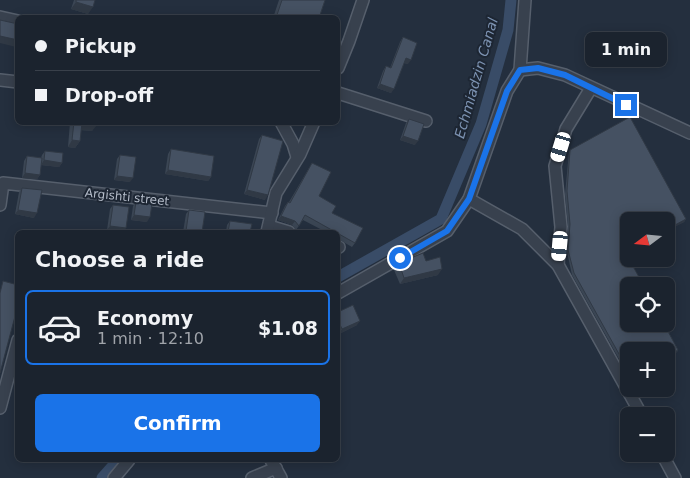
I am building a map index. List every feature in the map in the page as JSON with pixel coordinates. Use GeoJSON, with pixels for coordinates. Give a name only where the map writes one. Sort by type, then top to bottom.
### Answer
{"type":"FeatureCollection","features":[{"type":"Feature","properties":{"kind":"street"},"geometry":{"type":"LineString","coordinates":[[340,63],[363,0]]}},
{"type":"Feature","properties":{"kind":"street"},"geometry":{"type":"LineString","coordinates":[[340,293],[447,231],[469,199],[507,91],[520,70],[525,0]]}},
{"type":"Feature","properties":{"kind":"street"},"geometry":{"type":"LineString","coordinates":[[0,17],[15,20]]}},
{"type":"Feature","properties":{"kind":"street"},"geometry":{"type":"LineString","coordinates":[[520,70],[538,68],[565,75],[690,133]]}},
{"type":"Feature","properties":{"kind":"street"},"geometry":{"type":"LineString","coordinates":[[0,80],[15,82]]}},
{"type":"Feature","properties":{"kind":"street"},"geometry":{"type":"LineString","coordinates":[[558,265],[561,227],[555,166],[566,129],[591,88]]}},
{"type":"Feature","properties":{"kind":"street"},"geometry":{"type":"LineString","coordinates":[[340,94],[426,121]]}},
{"type":"Feature","properties":{"kind":"street"},"geometry":{"type":"LineString","coordinates":[[283,125],[293,144],[297,157]]}},
{"type":"Feature","properties":{"kind":"street"},"geometry":{"type":"LineString","coordinates":[[268,229],[276,193],[300,154],[313,125]]}},
{"type":"Feature","properties":{"kind":"street","name":"Argishti street"},"geometry":{"type":"LineString","coordinates":[[0,205],[3,183],[272,213]]}},
{"type":"Feature","properties":{"kind":"street"},"geometry":{"type":"LineString","coordinates":[[469,199],[522,229],[558,265],[637,407]]}},
{"type":"Feature","properties":{"kind":"street"},"geometry":{"type":"LineString","coordinates":[[0,408],[15,351]]}},
{"type":"Feature","properties":{"kind":"street"},"geometry":{"type":"LineString","coordinates":[[114,478],[127,462]]}},
{"type":"Feature","properties":{"kind":"street"},"geometry":{"type":"LineString","coordinates":[[667,462],[676,478]]}},
{"type":"Feature","properties":{"kind":"street"},"geometry":{"type":"LineString","coordinates":[[252,478],[276,469]]}},
{"type":"Feature","properties":{"kind":"building"},"geometry":{"type":"Polygon","coordinates":[[[76,0],[95,0],[93,7],[76,2],[76,0]]]}},
{"type":"Feature","properties":{"kind":"building"},"geometry":{"type":"Polygon","coordinates":[[[282,0],[325,0],[320,15],[277,15],[282,0]]]}},
{"type":"Feature","properties":{"kind":"building"},"geometry":{"type":"Polygon","coordinates":[[[0,20],[15,23],[15,39],[0,36],[0,20]]]}},
{"type":"Feature","properties":{"kind":"building"},"geometry":{"type":"Polygon","coordinates":[[[403,37],[417,43],[411,60],[406,58],[394,89],[380,84],[386,66],[391,68],[403,37]]]}},
{"type":"Feature","properties":{"kind":"building"},"geometry":{"type":"Polygon","coordinates":[[[630,117],[686,219],[675,225],[675,212],[620,212],[620,268],[634,268],[639,277],[620,277],[620,332],[668,332],[674,342],[620,342],[620,356],[574,273],[568,250],[570,224],[567,191],[570,150],[630,117]]]}},
{"type":"Feature","properties":{"kind":"building"},"geometry":{"type":"Polygon","coordinates":[[[409,119],[424,124],[418,141],[403,136],[409,119]]]}},
{"type":"Feature","properties":{"kind":"building"},"geometry":{"type":"Polygon","coordinates":[[[74,125],[82,125],[80,141],[72,140],[74,125]]]}},
{"type":"Feature","properties":{"kind":"building"},"geometry":{"type":"Polygon","coordinates":[[[262,135],[283,141],[268,195],[247,190],[262,135]]]}},
{"type":"Feature","properties":{"kind":"building"},"geometry":{"type":"Polygon","coordinates":[[[171,149],[214,156],[211,177],[168,170],[171,149]]]}},
{"type":"Feature","properties":{"kind":"building"},"geometry":{"type":"Polygon","coordinates":[[[45,151],[63,153],[62,163],[44,160],[45,151]]]}},
{"type":"Feature","properties":{"kind":"building"},"geometry":{"type":"Polygon","coordinates":[[[120,155],[136,157],[133,178],[117,176],[120,155]]]}},
{"type":"Feature","properties":{"kind":"building"},"geometry":{"type":"Polygon","coordinates":[[[27,156],[42,158],[40,175],[25,173],[27,156]]]}},
{"type":"Feature","properties":{"kind":"building"},"geometry":{"type":"Polygon","coordinates":[[[312,163],[331,172],[319,196],[336,206],[332,213],[363,228],[355,243],[340,235],[340,230],[332,230],[305,215],[299,226],[295,221],[281,216],[288,202],[290,203],[312,163]]]}},
{"type":"Feature","properties":{"kind":"building"},"geometry":{"type":"Polygon","coordinates":[[[22,188],[42,190],[37,213],[18,210],[22,188]]]}},
{"type":"Feature","properties":{"kind":"building"},"geometry":{"type":"Polygon","coordinates":[[[136,202],[152,204],[150,217],[134,215],[136,202]]]}},
{"type":"Feature","properties":{"kind":"building"},"geometry":{"type":"Polygon","coordinates":[[[113,205],[129,207],[126,228],[110,226],[113,205]]]}},
{"type":"Feature","properties":{"kind":"building"},"geometry":{"type":"Polygon","coordinates":[[[189,210],[205,212],[202,230],[186,230],[189,210]]]}},
{"type":"Feature","properties":{"kind":"building"},"geometry":{"type":"Polygon","coordinates":[[[230,221],[252,224],[250,230],[228,230],[230,221]]]}},
{"type":"Feature","properties":{"kind":"building"},"geometry":{"type":"Polygon","coordinates":[[[423,253],[426,261],[440,257],[442,269],[404,278],[399,263],[423,253]]]}},
{"type":"Feature","properties":{"kind":"building"},"geometry":{"type":"Polygon","coordinates":[[[3,281],[15,284],[15,316],[0,373],[0,293],[3,281]]]}},
{"type":"Feature","properties":{"kind":"building"},"geometry":{"type":"Polygon","coordinates":[[[353,305],[360,321],[342,329],[340,311],[353,305]]]}},
{"type":"Feature","properties":{"kind":"waterway","name":"Echmiadzin Canal"},"geometry":{"type":"LineString","coordinates":[[340,276],[441,219],[481,124],[508,30],[511,0]]}},
{"type":"Feature","properties":{"kind":"waterway","name":"Echmiadzin Canal"},"geometry":{"type":"LineString","coordinates":[[102,478],[116,462]]}},
{"type":"Feature","properties":{"kind":"route"},"geometry":{"type":"LineString","coordinates":[[400,258],[447,231],[469,199],[507,91],[520,70],[538,68],[565,75],[626,105]]}}]}
